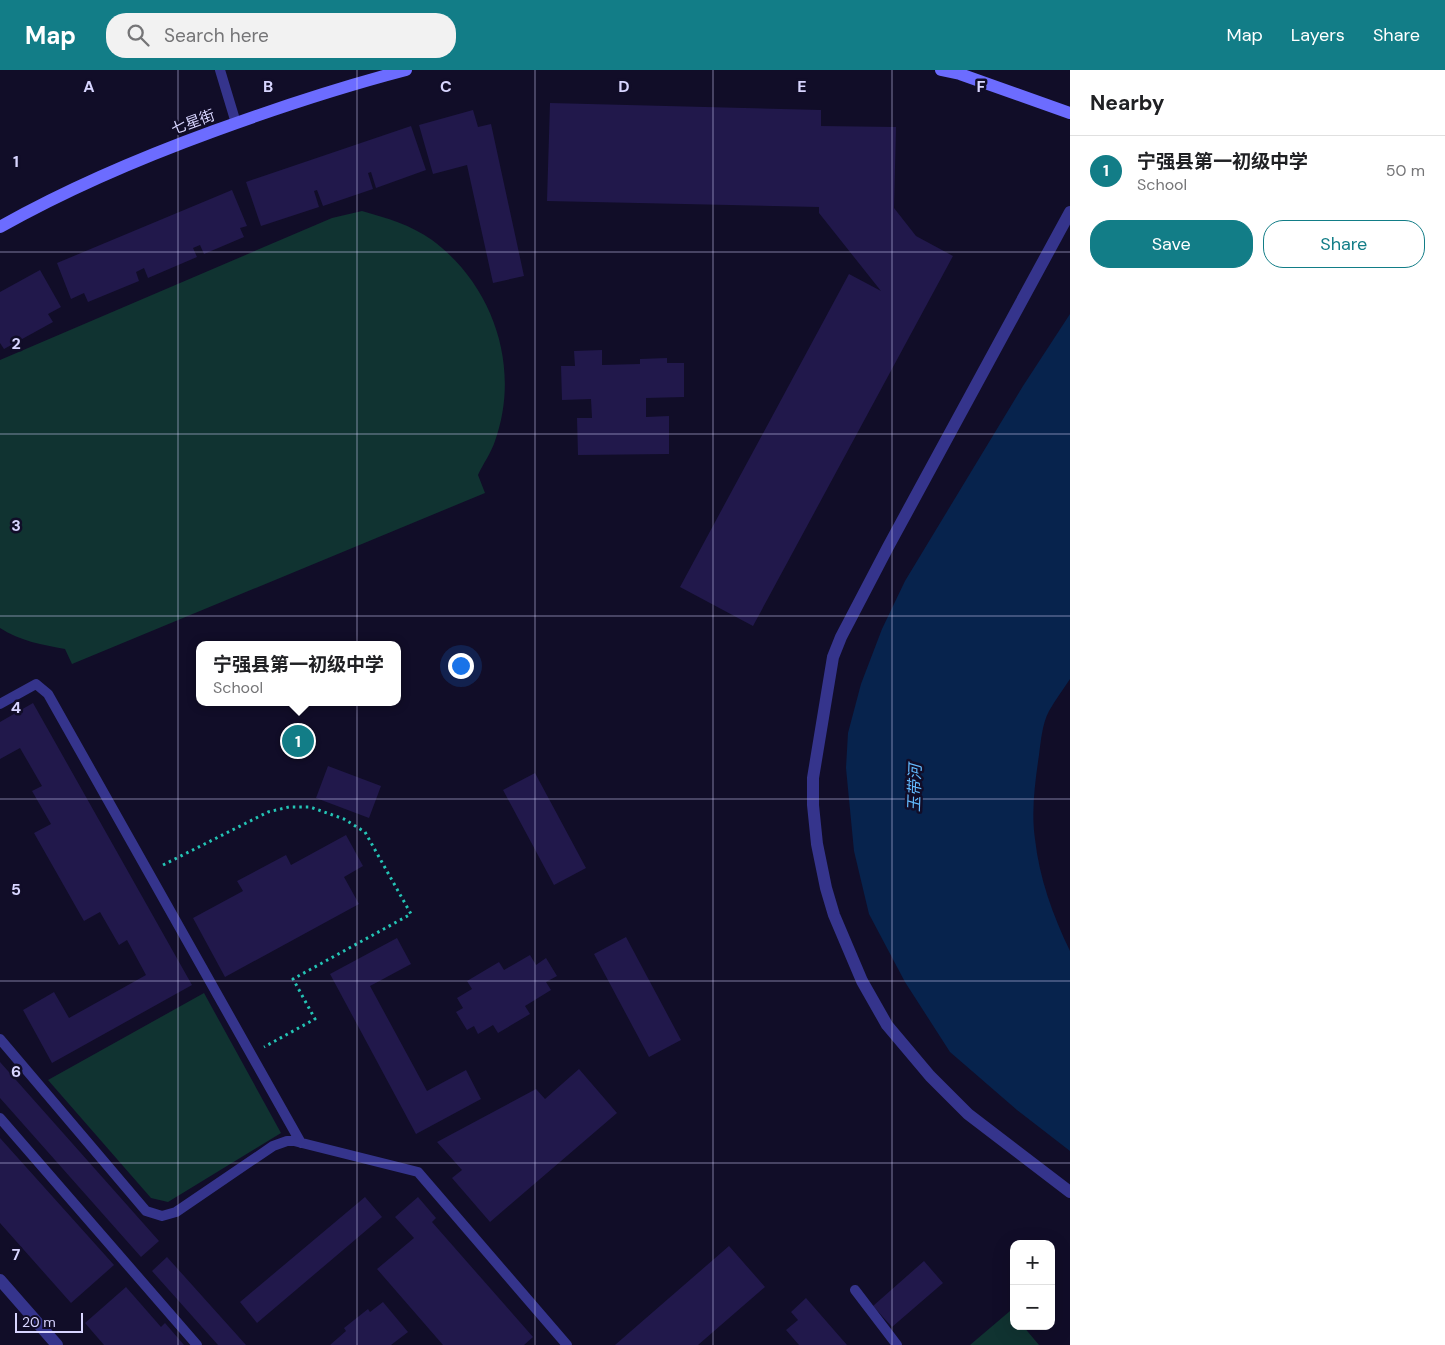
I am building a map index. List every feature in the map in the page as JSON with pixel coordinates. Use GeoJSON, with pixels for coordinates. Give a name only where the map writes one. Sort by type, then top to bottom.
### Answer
{"type":"FeatureCollection","features":[{"type":"Feature","properties":{"kind":"main road","name":"七星街"},"geometry":{"type":"LineString","coordinates":[[0,227],[69,190],[109,172],[277,108],[366,80],[406,70]]}},
{"type":"Feature","properties":{"kind":"main road"},"geometry":{"type":"LineString","coordinates":[[941,70],[960,74],[1070,113]]}},
{"type":"Feature","properties":{"kind":"street"},"geometry":{"type":"LineString","coordinates":[[1070,212],[841,637],[833,657],[813,778],[813,804],[817,844],[834,915],[862,981],[887,1026],[930,1076],[968,1114],[1070,1192]]}},
{"type":"Feature","properties":{"kind":"street"},"geometry":{"type":"LineString","coordinates":[[0,1280],[58,1345]]}},
{"type":"Feature","properties":{"kind":"lane"},"geometry":{"type":"LineString","coordinates":[[220,70],[236,123]]}},
{"type":"Feature","properties":{"kind":"lane"},"geometry":{"type":"LineString","coordinates":[[0,704],[36,684],[48,694],[302,1143]]}},
{"type":"Feature","properties":{"kind":"lane"},"geometry":{"type":"LineString","coordinates":[[0,1039],[146,1211],[162,1216],[169,1215],[273,1146],[287,1141],[302,1143],[418,1172],[567,1345]]}},
{"type":"Feature","properties":{"kind":"lane"},"geometry":{"type":"LineString","coordinates":[[0,1118],[197,1345]]}},
{"type":"Feature","properties":{"kind":"lane"},"geometry":{"type":"LineString","coordinates":[[855,1290],[897,1345]]}},
{"type":"Feature","properties":{"kind":"path"},"geometry":{"type":"LineString","coordinates":[[148,872],[268,812],[289,807],[310,807],[324,811],[344,819],[365,832],[411,914],[293,979],[315,1020],[251,1055]]}},
{"type":"Feature","properties":{"kind":"green space"},"geometry":{"type":"Polygon","coordinates":[[[362,211],[407,226],[432,240],[454,259],[472,281],[486,305],[496,330],[503,357],[505,385],[502,413],[495,441],[478,475],[485,493],[72,664],[65,649],[24,639],[0,628],[0,360],[332,218],[362,211]]]}},
{"type":"Feature","properties":{"kind":"green space"},"geometry":{"type":"Polygon","coordinates":[[[204,993],[281,1133],[168,1202],[151,1198],[48,1080],[204,993]]]}},
{"type":"Feature","properties":{"kind":"green space"},"geometry":{"type":"Polygon","coordinates":[[[1010,1311],[1010,1330],[1026,1330],[1039,1345],[970,1345],[1010,1311]]]}},
{"type":"Feature","properties":{"kind":"water","name":"玉带河"},"geometry":{"type":"Polygon","coordinates":[[[1070,314],[1070,679],[1049,711],[1043,727],[1035,786],[1033,818],[1043,882],[1070,951],[1070,1151],[1017,1110],[950,1052],[905,982],[869,914],[854,851],[846,768],[848,733],[861,684],[882,629],[905,581],[1023,386],[1070,314]]]}},
{"type":"Feature","properties":{"kind":"building"},"geometry":{"type":"Polygon","coordinates":[[[550,103],[821,110],[821,126],[896,127],[894,208],[916,236],[953,256],[753,626],[680,587],[849,274],[881,291],[819,213],[819,207],[547,201],[550,103]]]}},
{"type":"Feature","properties":{"kind":"building"},"geometry":{"type":"Polygon","coordinates":[[[473,110],[478,127],[491,124],[524,276],[493,283],[467,165],[433,174],[419,125],[473,110]]]}},
{"type":"Feature","properties":{"kind":"building"},"geometry":{"type":"Polygon","coordinates":[[[411,126],[426,170],[376,188],[371,172],[368,173],[373,189],[323,206],[317,190],[314,191],[319,207],[261,226],[246,182],[411,126]]]}},
{"type":"Feature","properties":{"kind":"building"},"geometry":{"type":"Polygon","coordinates":[[[232,190],[247,226],[240,228],[244,237],[204,254],[200,245],[193,248],[197,257],[148,278],[144,268],[136,272],[139,281],[88,302],[84,293],[71,299],[57,263],[232,190]]]}},
{"type":"Feature","properties":{"kind":"building"},"geometry":{"type":"Polygon","coordinates":[[[40,270],[61,307],[48,314],[53,322],[4,349],[0,343],[0,292],[40,270]]]}},
{"type":"Feature","properties":{"kind":"building"},"geometry":{"type":"Polygon","coordinates":[[[602,350],[602,365],[640,364],[640,359],[667,358],[667,363],[684,363],[684,397],[646,398],[646,417],[669,416],[669,454],[578,455],[577,418],[592,418],[591,399],[562,400],[561,366],[575,366],[574,351],[602,350]]]}},
{"type":"Feature","properties":{"kind":"building"},"geometry":{"type":"Polygon","coordinates":[[[33,703],[192,985],[52,1063],[23,1010],[54,992],[69,1018],[146,975],[127,940],[119,945],[100,912],[84,921],[34,833],[51,824],[32,791],[42,786],[20,748],[0,759],[0,722],[33,703]]]}},
{"type":"Feature","properties":{"kind":"building"},"geometry":{"type":"Polygon","coordinates":[[[328,766],[381,786],[369,818],[316,798],[328,766]]]}},
{"type":"Feature","properties":{"kind":"building"},"geometry":{"type":"Polygon","coordinates":[[[535,773],[586,868],[554,885],[503,790],[535,773]]]}},
{"type":"Feature","properties":{"kind":"building"},"geometry":{"type":"Polygon","coordinates":[[[346,835],[363,866],[344,877],[359,904],[225,977],[193,918],[243,891],[237,881],[286,855],[291,865],[346,835]]]}},
{"type":"Feature","properties":{"kind":"building"},"geometry":{"type":"Polygon","coordinates":[[[626,937],[681,1040],[649,1057],[594,954],[626,937]]]}},
{"type":"Feature","properties":{"kind":"building"},"geometry":{"type":"Polygon","coordinates":[[[397,938],[411,964],[370,986],[427,1091],[466,1070],[481,1099],[416,1134],[330,974],[397,938]]]}},
{"type":"Feature","properties":{"kind":"building"},"geometry":{"type":"Polygon","coordinates":[[[530,955],[536,965],[546,958],[557,976],[546,982],[551,990],[525,1006],[530,1014],[498,1033],[493,1025],[478,1034],[474,1026],[467,1030],[456,1012],[463,1008],[457,998],[472,989],[467,981],[499,962],[504,970],[530,955]]]}},
{"type":"Feature","properties":{"kind":"building"},"geometry":{"type":"Polygon","coordinates":[[[0,1062],[159,1241],[141,1257],[0,1098],[0,1062]]]}},
{"type":"Feature","properties":{"kind":"building"},"geometry":{"type":"Polygon","coordinates":[[[579,1069],[617,1113],[490,1222],[452,1178],[462,1170],[437,1142],[536,1089],[545,1099],[579,1069]]]}},
{"type":"Feature","properties":{"kind":"building"},"geometry":{"type":"Polygon","coordinates":[[[0,1138],[114,1265],[71,1303],[0,1223],[0,1138]]]}},
{"type":"Feature","properties":{"kind":"building"},"geometry":{"type":"Polygon","coordinates":[[[365,1197],[382,1217],[257,1323],[240,1302],[365,1197]]]}},
{"type":"Feature","properties":{"kind":"building"},"geometry":{"type":"Polygon","coordinates":[[[418,1197],[436,1218],[432,1222],[533,1337],[524,1345],[443,1345],[377,1269],[414,1238],[395,1217],[418,1197]]]}},
{"type":"Feature","properties":{"kind":"building"},"geometry":{"type":"Polygon","coordinates":[[[729,1246],[765,1287],[698,1345],[615,1345],[729,1246]]]}},
{"type":"Feature","properties":{"kind":"building"},"geometry":{"type":"Polygon","coordinates":[[[167,1257],[246,1345],[218,1345],[152,1271],[167,1257]]]}},
{"type":"Feature","properties":{"kind":"building"},"geometry":{"type":"Polygon","coordinates":[[[924,1261],[943,1283],[892,1327],[873,1306],[924,1261]]]}},
{"type":"Feature","properties":{"kind":"building"},"geometry":{"type":"Polygon","coordinates":[[[126,1287],[161,1327],[165,1323],[184,1345],[104,1345],[85,1323],[126,1287]]]}},
{"type":"Feature","properties":{"kind":"building"},"geometry":{"type":"Polygon","coordinates":[[[806,1298],[847,1345],[799,1345],[786,1330],[798,1320],[791,1312],[806,1298]]]}},
{"type":"Feature","properties":{"kind":"building"},"geometry":{"type":"Polygon","coordinates":[[[383,1302],[408,1332],[391,1345],[330,1345],[346,1331],[344,1328],[368,1309],[370,1312],[383,1302]]]}},
{"type":"Feature","properties":{"kind":"place","name":"宁强县第一初级中学"},"geometry":{"type":"Point","coordinates":[298,741]}}]}
